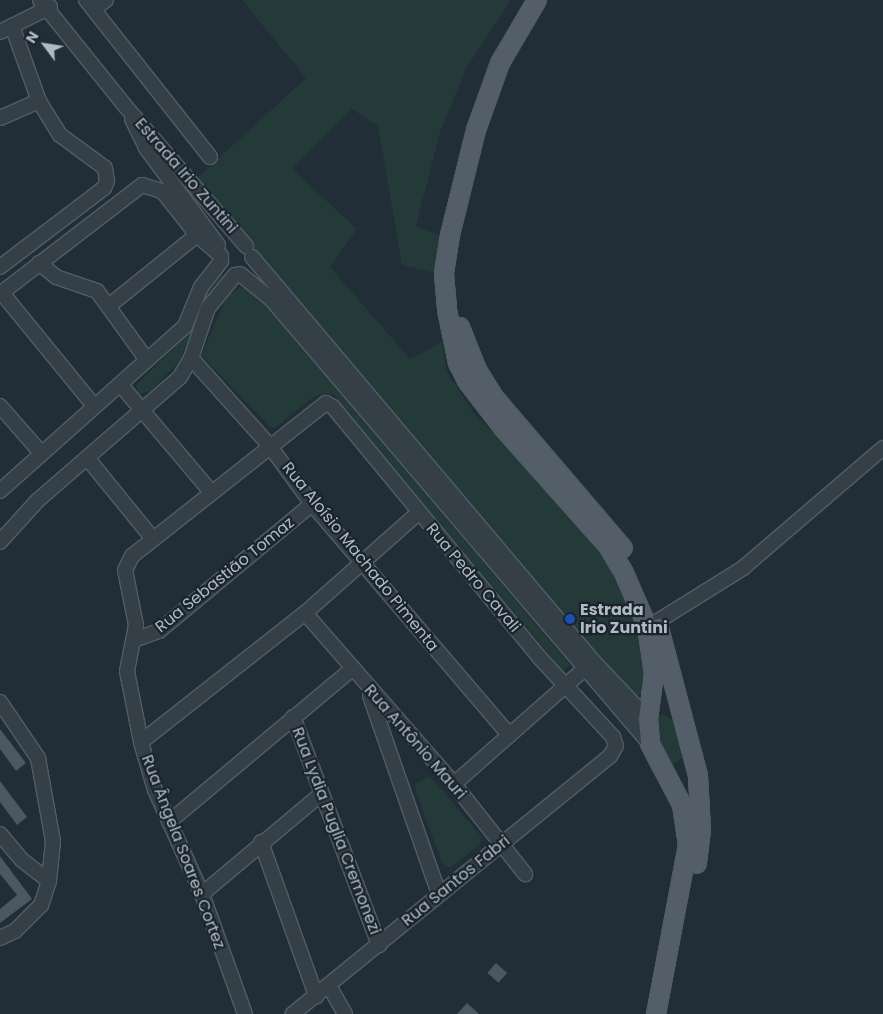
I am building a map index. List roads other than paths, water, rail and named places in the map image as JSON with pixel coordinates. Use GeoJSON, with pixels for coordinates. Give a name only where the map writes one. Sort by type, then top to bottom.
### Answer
{"type":"FeatureCollection","features":[{"type":"Feature","properties":{"kind":"main road"},"geometry":{"type":"LineString","coordinates":[[537,0],[500,63],[476,130],[450,235],[444,274],[447,310],[458,363],[467,381],[503,428],[608,546],[624,573],[653,651],[649,716],[650,744],[682,805],[688,845],[656,1014]]}},
{"type":"Feature","properties":{"kind":"main road"},"geometry":{"type":"LineString","coordinates":[[549,0],[507,67],[488,122],[459,233],[456,310],[462,339],[493,396],[620,543],[658,621],[679,708],[694,755],[700,803],[699,854],[668,1014]]}},
{"type":"Feature","properties":{"kind":"main road"},"geometry":{"type":"LineString","coordinates":[[649,716],[667,704],[679,708]]}},
{"type":"Feature","properties":{"kind":"main road"},"geometry":{"type":"LineString","coordinates":[[662,769],[679,774],[690,767],[694,755]]}},
{"type":"Feature","properties":{"kind":"street"},"geometry":{"type":"LineString","coordinates":[[106,0],[90,5],[210,157]]}},
{"type":"Feature","properties":{"kind":"street"},"geometry":{"type":"LineString","coordinates":[[0,267],[104,188],[108,174],[99,162],[60,134],[39,101],[6,29],[45,4]]}},
{"type":"Feature","properties":{"kind":"street","name":"Estrada Irio Zuntini"},"geometry":{"type":"LineString","coordinates":[[45,4],[126,107],[249,251],[650,744]]}},
{"type":"Feature","properties":{"kind":"street"},"geometry":{"type":"LineString","coordinates":[[0,118],[39,101]]}},
{"type":"Feature","properties":{"kind":"street","name":"Estrada Irio Zuntini"},"geometry":{"type":"LineString","coordinates":[[126,107],[146,148],[222,256]]}},
{"type":"Feature","properties":{"kind":"street"},"geometry":{"type":"LineString","coordinates":[[94,406],[1,293],[134,188],[150,185],[165,194],[197,235],[222,256],[226,270],[237,275]]}},
{"type":"Feature","properties":{"kind":"street"},"geometry":{"type":"LineString","coordinates":[[68,215],[72,237]]}},
{"type":"Feature","properties":{"kind":"street"},"geometry":{"type":"LineString","coordinates":[[54,226],[62,229],[72,237]]}},
{"type":"Feature","properties":{"kind":"street"},"geometry":{"type":"LineString","coordinates":[[110,305],[197,235]]}},
{"type":"Feature","properties":{"kind":"street"},"geometry":{"type":"LineString","coordinates":[[0,491],[185,326],[201,287],[230,244],[249,251],[248,270],[237,275],[208,308],[191,358],[180,377],[38,501],[0,542]]}},
{"type":"Feature","properties":{"kind":"street"},"geometry":{"type":"LineString","coordinates":[[39,263],[56,277],[91,287],[110,305],[147,360]]}},
{"type":"Feature","properties":{"kind":"street","name":"Estrada Irio Zuntini"},"geometry":{"type":"LineString","coordinates":[[237,275],[271,299],[588,666],[649,716]]}},
{"type":"Feature","properties":{"kind":"street","name":"Rua Aloísio Machado Pimenta"},"geometry":{"type":"LineString","coordinates":[[191,358],[269,444],[312,504],[509,735]]}},
{"type":"Feature","properties":{"kind":"street"},"geometry":{"type":"LineString","coordinates":[[120,384],[211,492]]}},
{"type":"Feature","properties":{"kind":"street","name":"Rua Pedro Cavali"},"geometry":{"type":"LineString","coordinates":[[269,444],[322,403],[333,407],[419,512],[565,684],[613,737],[616,746]]}},
{"type":"Feature","properties":{"kind":"street"},"geometry":{"type":"LineString","coordinates":[[0,406],[41,453]]}},
{"type":"Feature","properties":{"kind":"street"},"geometry":{"type":"LineString","coordinates":[[88,459],[153,539],[269,444]]}},
{"type":"Feature","properties":{"kind":"street"},"geometry":{"type":"LineString","coordinates":[[658,621],[743,568],[883,448]]}},
{"type":"Feature","properties":{"kind":"street","name":"Rua Sebastião Tomaz"},"geometry":{"type":"LineString","coordinates":[[134,640],[159,631],[312,504]]}},
{"type":"Feature","properties":{"kind":"street"},"geometry":{"type":"LineString","coordinates":[[141,742],[305,612],[419,512]]}},
{"type":"Feature","properties":{"kind":"street","name":"Rua Ângela Soares Cortez"},"geometry":{"type":"LineString","coordinates":[[153,539],[132,556],[125,570],[136,615],[134,640],[127,671],[141,742],[169,822],[202,894],[245,1014]]}},
{"type":"Feature","properties":{"kind":"street","name":"Rua Antônio Mauri"},"geometry":{"type":"LineString","coordinates":[[305,612],[353,668],[367,688],[454,784],[524,874]]}},
{"type":"Feature","properties":{"kind":"street"},"geometry":{"type":"LineString","coordinates":[[454,784],[565,684],[588,666]]}},
{"type":"Feature","properties":{"kind":"street"},"geometry":{"type":"LineString","coordinates":[[169,822],[353,668]]}},
{"type":"Feature","properties":{"kind":"street"},"geometry":{"type":"LineString","coordinates":[[367,688],[439,894]]}},
{"type":"Feature","properties":{"kind":"street"},"geometry":{"type":"LineString","coordinates":[[0,702],[26,734],[38,758],[53,841],[49,881],[33,915],[0,938]]}},
{"type":"Feature","properties":{"kind":"street","name":"Rua Lydia Puglia Cremonezi"},"geometry":{"type":"LineString","coordinates":[[294,717],[320,795],[379,945]]}},
{"type":"Feature","properties":{"kind":"street","name":"Rua Santos Fabri"},"geometry":{"type":"LineString","coordinates":[[293,1014],[610,756],[616,746]]}},
{"type":"Feature","properties":{"kind":"street"},"geometry":{"type":"LineString","coordinates":[[202,894],[261,842],[320,795]]}},
{"type":"Feature","properties":{"kind":"street"},"geometry":{"type":"LineString","coordinates":[[0,834],[22,860],[49,881]]}},
{"type":"Feature","properties":{"kind":"street"},"geometry":{"type":"LineString","coordinates":[[261,842],[316,996]]}},
{"type":"Feature","properties":{"kind":"street"},"geometry":{"type":"LineString","coordinates":[[329,986],[344,1014]]}},
{"type":"Feature","properties":{"kind":"place","name":"Estrada Irio Zuntini"},"geometry":{"type":"Point","coordinates":[570,619]}}]}
